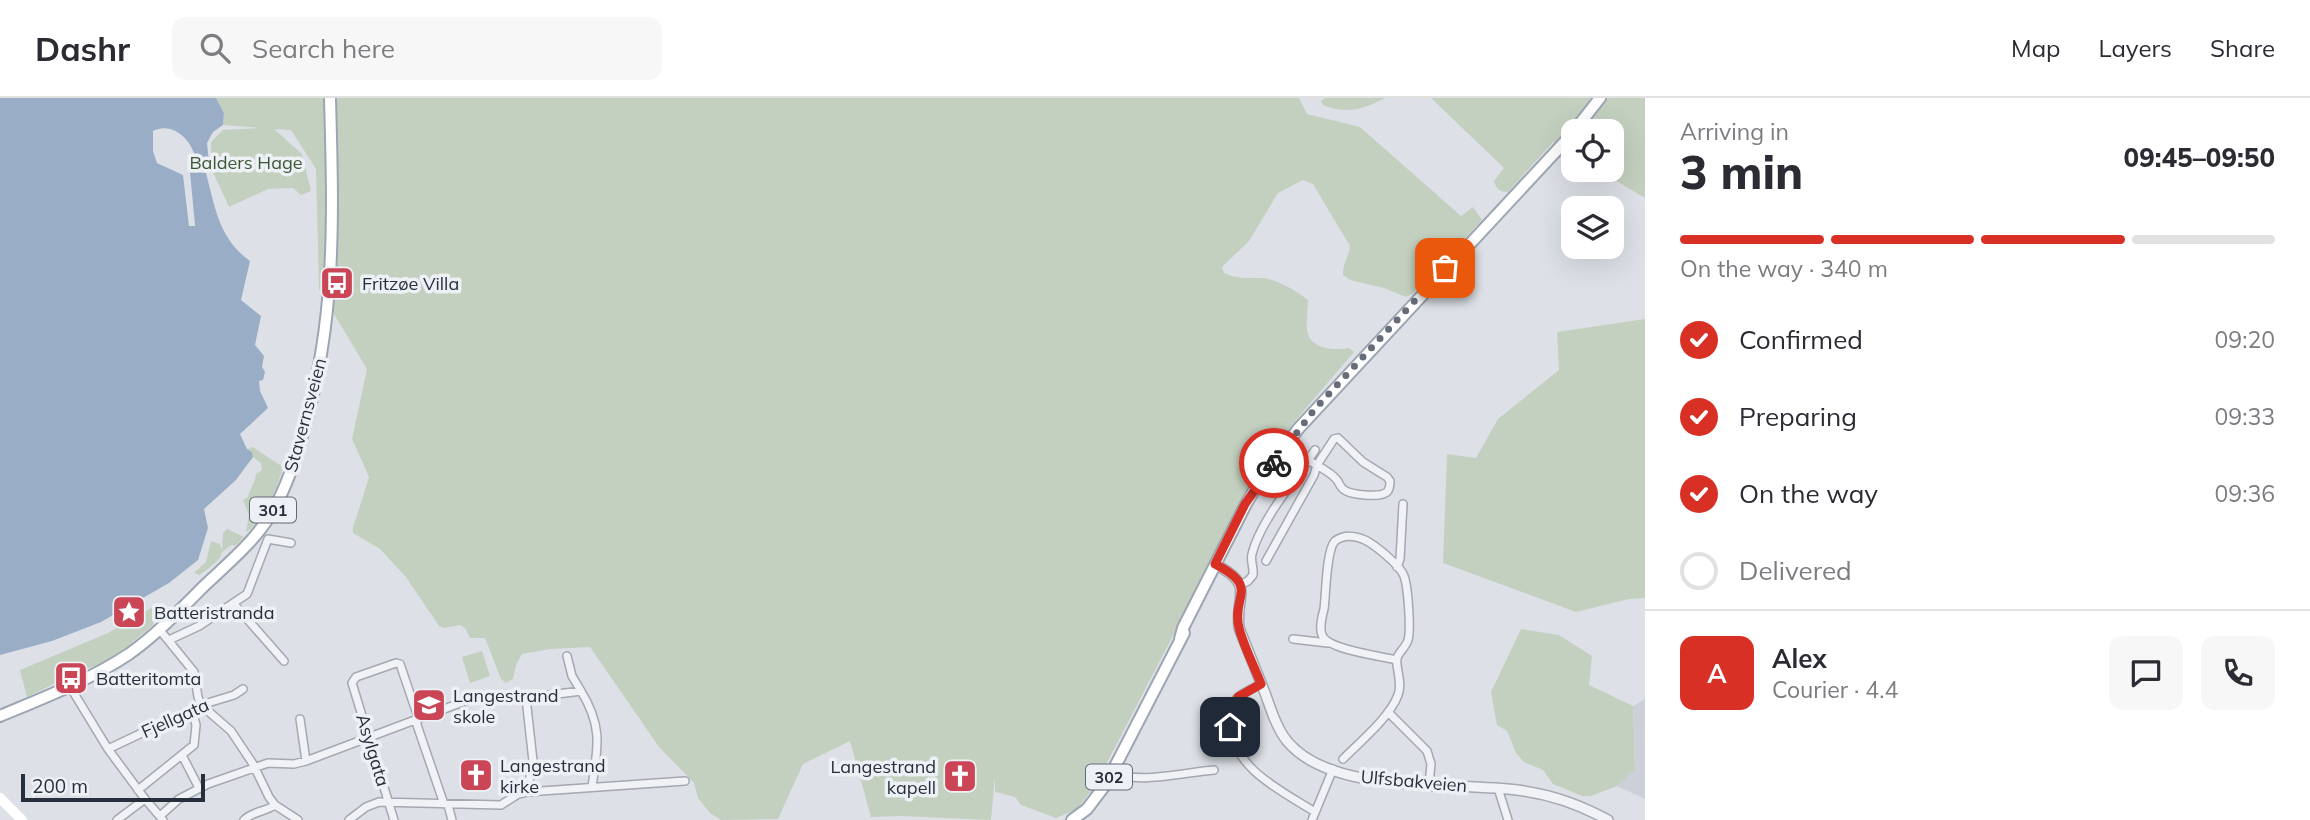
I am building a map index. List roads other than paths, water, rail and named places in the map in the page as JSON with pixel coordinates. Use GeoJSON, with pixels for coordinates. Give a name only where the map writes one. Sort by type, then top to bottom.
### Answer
{"type":"FeatureCollection","features":[{"type":"Feature","properties":{"kind":"main road","name":"Stavernsveien"},"geometry":{"type":"LineString","coordinates":[[0,716],[118,660],[159,629],[241,550],[262,527],[279,499],[298,449],[318,377],[328,309],[332,243],[330,98]]}},
{"type":"Feature","properties":{"kind":"main road","name":"302"},"geometry":{"type":"LineString","coordinates":[[1584,119],[1600,98]]}},
{"type":"Feature","properties":{"kind":"main road","name":"302"},"geometry":{"type":"LineString","coordinates":[[1072,820],[1092,804],[1112,772],[1180,639],[1183,628],[1271,466],[1314,410],[1561,146]]}},
{"type":"Feature","properties":{"kind":"main road"},"geometry":{"type":"LineString","coordinates":[[0,798],[22,820]]}},
{"type":"Feature","properties":{"kind":"street"},"geometry":{"type":"LineString","coordinates":[[1266,561],[1317,466],[1331,443],[1338,438],[1363,462],[1387,477],[1390,486],[1388,491],[1380,495],[1350,493],[1342,488],[1334,477],[1317,466],[1308,460]]}},
{"type":"Feature","properties":{"kind":"street"},"geometry":{"type":"LineString","coordinates":[[1217,566],[1235,576],[1240,584],[1248,581],[1253,575],[1251,558],[1254,548],[1280,500],[1315,450]]}},
{"type":"Feature","properties":{"kind":"street"},"geometry":{"type":"LineString","coordinates":[[1397,568],[1400,559],[1403,504]]}},
{"type":"Feature","properties":{"kind":"street"},"geometry":{"type":"LineString","coordinates":[[1328,643],[1323,636],[1321,625],[1329,555],[1335,541],[1342,537],[1358,537],[1371,543],[1404,577],[1409,628],[1407,642],[1396,660],[1400,691],[1388,712],[1343,759]]}},
{"type":"Feature","properties":{"kind":"street"},"geometry":{"type":"LineString","coordinates":[[169,640],[199,626],[247,594],[266,542],[271,539],[291,542]]}},
{"type":"Feature","properties":{"kind":"street","name":"Ulfsbakveien"},"geometry":{"type":"LineString","coordinates":[[1240,584],[1242,596],[1239,628],[1273,715],[1286,740],[1310,760],[1370,779],[1499,788],[1554,797],[1608,820]]}},
{"type":"Feature","properties":{"kind":"street"},"geometry":{"type":"LineString","coordinates":[[234,604],[284,661]]}},
{"type":"Feature","properties":{"kind":"street"},"geometry":{"type":"LineString","coordinates":[[159,629],[194,672],[201,705],[229,728],[255,767],[269,797],[298,820]]}},
{"type":"Feature","properties":{"kind":"street"},"geometry":{"type":"LineString","coordinates":[[1293,639],[1328,643],[1396,660]]}},
{"type":"Feature","properties":{"kind":"street"},"geometry":{"type":"LineString","coordinates":[[566,656],[572,676],[597,724],[598,744],[592,786]]}},
{"type":"Feature","properties":{"kind":"street","name":"Asylgata"},"geometry":{"type":"LineString","coordinates":[[394,820],[353,680],[396,663],[400,664],[417,719]]}},
{"type":"Feature","properties":{"kind":"street"},"geometry":{"type":"LineString","coordinates":[[1261,684],[1238,697],[1230,716],[1232,737],[1248,766],[1314,816],[1333,769]]}},
{"type":"Feature","properties":{"kind":"street"},"geometry":{"type":"LineString","coordinates":[[69,685],[108,749],[161,818],[180,799],[199,788],[271,762],[290,764],[306,761],[468,700],[526,698],[581,691]]}},
{"type":"Feature","properties":{"kind":"street","name":"Fjellgata"},"geometry":{"type":"LineString","coordinates":[[108,749],[201,705],[234,695],[243,689]]}},
{"type":"Feature","properties":{"kind":"street"},"geometry":{"type":"LineString","coordinates":[[526,698],[533,761],[527,792]]}},
{"type":"Feature","properties":{"kind":"street"},"geometry":{"type":"LineString","coordinates":[[138,790],[183,755],[195,742],[196,721],[192,710]]}},
{"type":"Feature","properties":{"kind":"street"},"geometry":{"type":"LineString","coordinates":[[1388,712],[1427,751],[1431,764],[1429,784]]}},
{"type":"Feature","properties":{"kind":"street"},"geometry":{"type":"LineString","coordinates":[[300,719],[306,761]]}},
{"type":"Feature","properties":{"kind":"street"},"geometry":{"type":"LineString","coordinates":[[417,719],[452,820]]}},
{"type":"Feature","properties":{"kind":"street"},"geometry":{"type":"LineString","coordinates":[[183,755],[199,788]]}},
{"type":"Feature","properties":{"kind":"street"},"geometry":{"type":"LineString","coordinates":[[1112,772],[1121,777],[1214,770]]}},
{"type":"Feature","properties":{"kind":"street"},"geometry":{"type":"LineString","coordinates":[[349,820],[369,804],[388,802],[501,805],[518,794],[527,792],[685,781]]}},
{"type":"Feature","properties":{"kind":"street"},"geometry":{"type":"LineString","coordinates":[[1499,788],[1508,820]]}},
{"type":"Feature","properties":{"kind":"street"},"geometry":{"type":"LineString","coordinates":[[117,820],[145,799]]}},
{"type":"Feature","properties":{"kind":"street"},"geometry":{"type":"LineString","coordinates":[[244,820],[275,804]]}},
{"type":"Feature","properties":{"kind":"water"},"geometry":{"type":"Polygon","coordinates":[[[0,98],[216,98],[224,113],[223,125],[213,132],[207,143],[209,162],[196,163],[195,155],[187,141],[176,131],[168,129],[153,131],[153,151],[157,163],[183,175],[189,226],[195,226],[190,172],[206,173],[225,232],[231,243],[250,261],[241,300],[261,316],[255,345],[264,356],[262,367],[265,372],[263,380],[259,381],[260,391],[268,408],[240,434],[253,457],[236,480],[204,509],[208,528],[198,560],[169,583],[101,622],[52,641],[0,655],[0,98]]]}},
{"type":"Feature","properties":{"kind":"place","name":"Fritzøe Villa"},"geometry":{"type":"Point","coordinates":[337,283]}},
{"type":"Feature","properties":{"kind":"place","name":"Batteristranda"},"geometry":{"type":"Point","coordinates":[129,612]}},
{"type":"Feature","properties":{"kind":"place","name":"Batteritomta"},"geometry":{"type":"Point","coordinates":[71,678]}},
{"type":"Feature","properties":{"kind":"place","name":"Langestrand skole"},"geometry":{"type":"Point","coordinates":[429,705]}},
{"type":"Feature","properties":{"kind":"place","name":"Langestrand kirke"},"geometry":{"type":"Point","coordinates":[476,775]}},
{"type":"Feature","properties":{"kind":"place","name":"Langestrand kapell"},"geometry":{"type":"Point","coordinates":[960,776]}},
{"type":"Feature","properties":{"kind":"park label","name":"Balders Hage"},"geometry":{"type":"Point","coordinates":[246,162]}}]}
